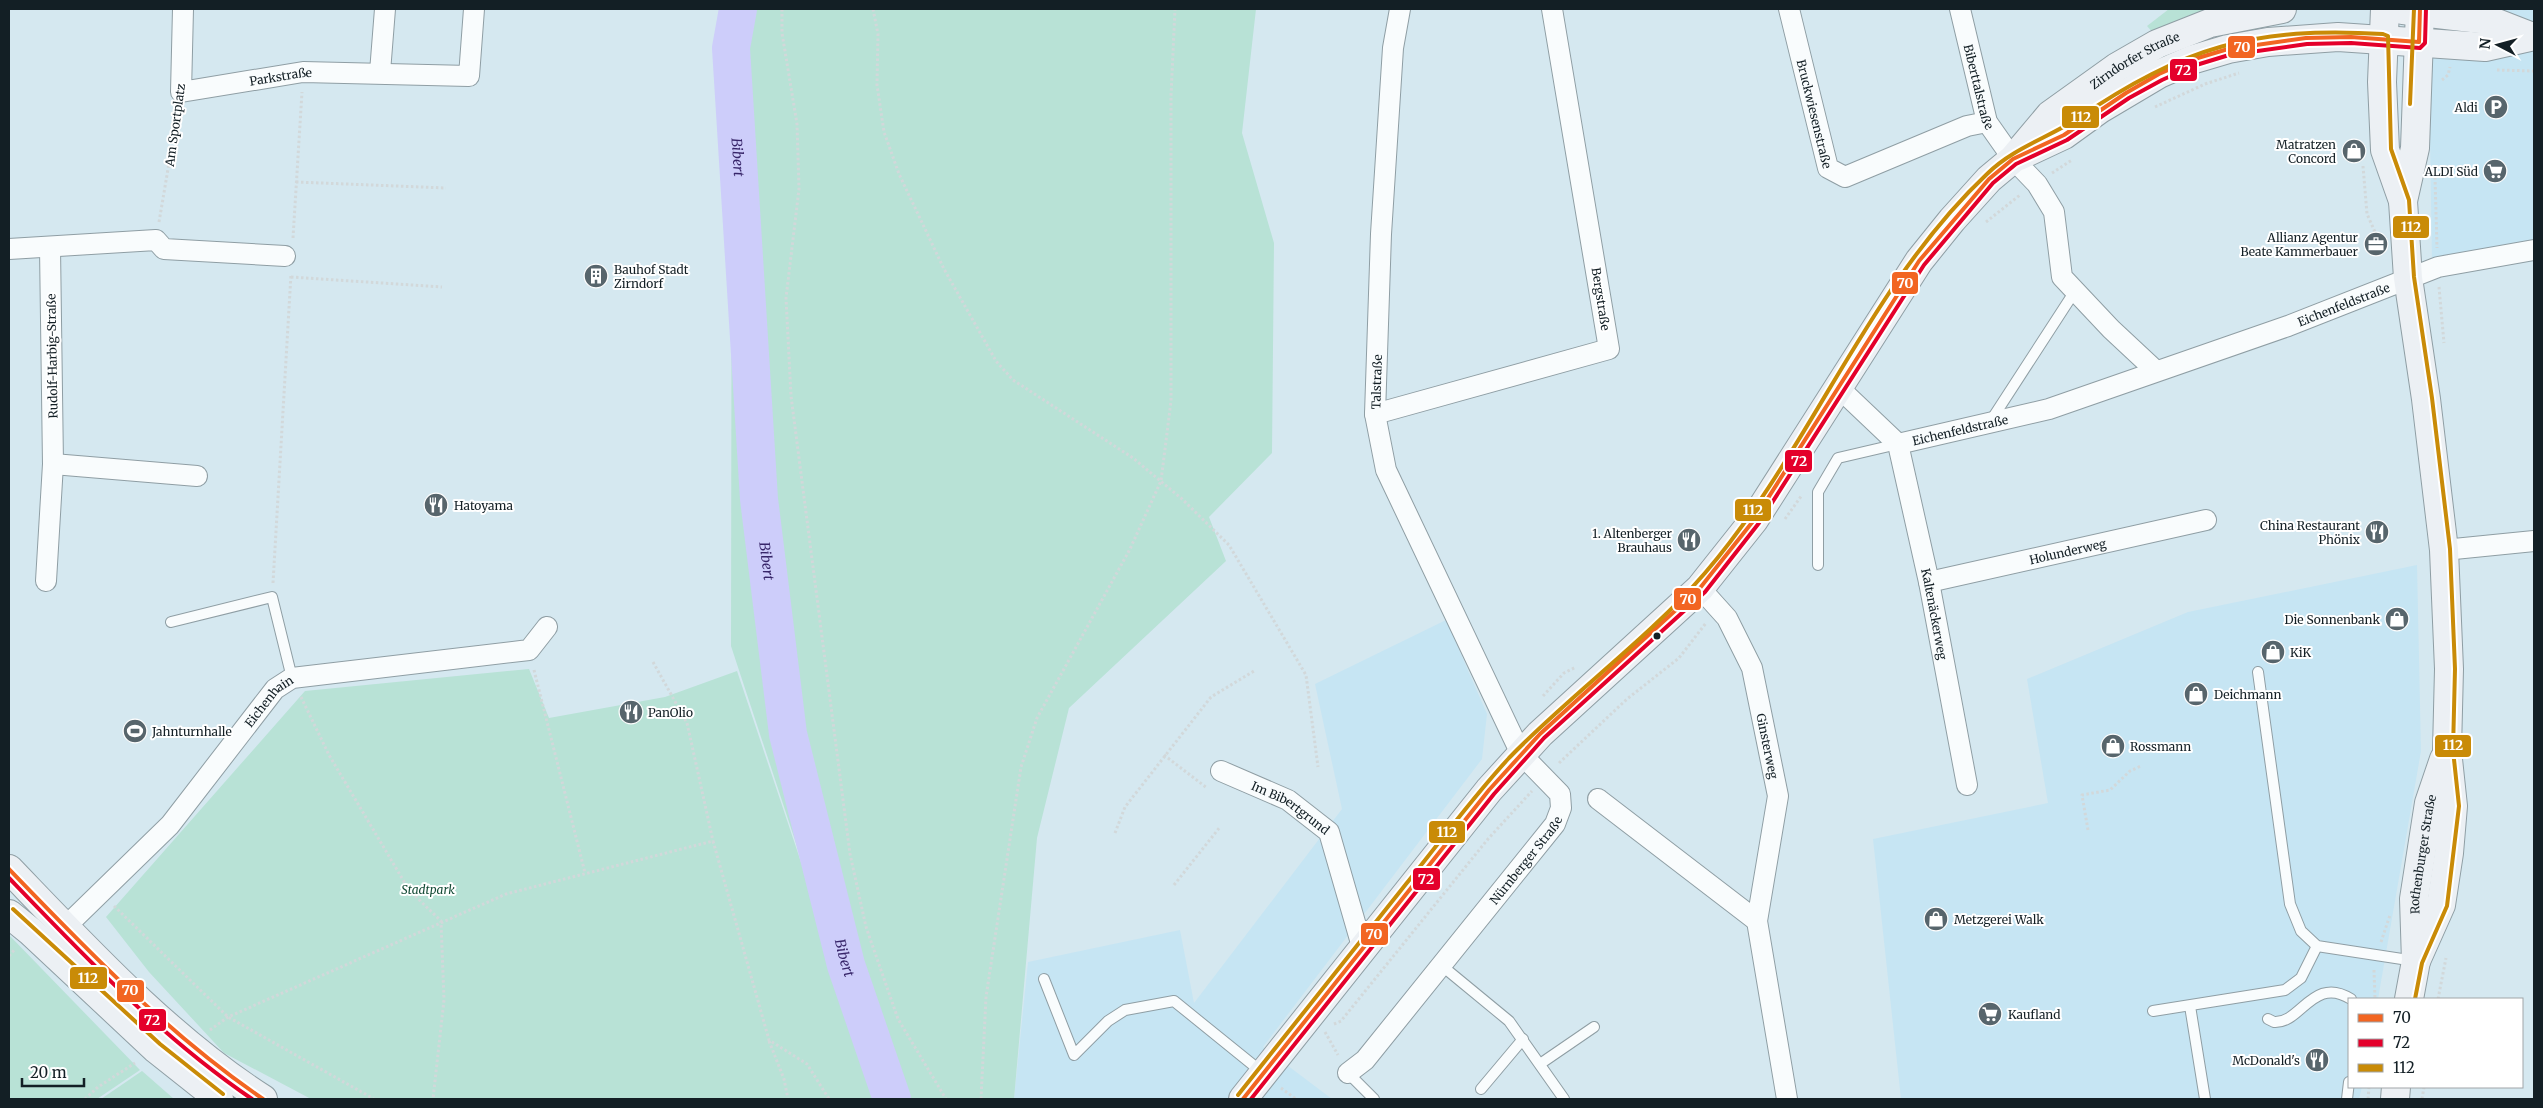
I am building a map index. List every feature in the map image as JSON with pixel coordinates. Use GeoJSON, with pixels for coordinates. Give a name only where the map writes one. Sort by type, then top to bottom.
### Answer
{"type":"FeatureCollection","features":[{"type":"Feature","properties":{"kind":"main road","name":"Zirndorfer Straße"},"geometry":{"type":"LineString","coordinates":[[1363,950],[1489,790],[1521,754],[1700,588],[1754,520],[1919,262],[1989,179],[2013,159],[2050,115],[2103,76],[2157,44],[2210,24],[2282,9]]}},
{"type":"Feature","properties":{"kind":"main road","name":"Rothenburger Straße"},"geometry":{"type":"LineString","coordinates":[[2385,9],[2383,40],[2385,150],[2403,201],[2408,278],[2426,399],[2444,550],[2450,669],[2447,750],[2429,803],[2414,899],[2416,961],[2408,998]]}},
{"type":"Feature","properties":{"kind":"main road","name":"Rothenburger Straße"},"geometry":{"type":"LineString","coordinates":[[2403,201],[2415,148],[2419,42],[2412,10]]}},
{"type":"Feature","properties":{"kind":"main road"},"geometry":{"type":"LineString","coordinates":[[2412,10],[2489,20],[2532,36]]}},
{"type":"Feature","properties":{"kind":"main road","name":"Zirndorfer Straße"},"geometry":{"type":"LineString","coordinates":[[2013,159],[2064,136],[2126,93],[2159,74],[2192,60],[2228,50],[2268,42],[2338,37],[2485,47],[2532,36]]}},
{"type":"Feature","properties":{"kind":"main road"},"geometry":{"type":"LineString","coordinates":[[9,869],[64,926],[189,1046],[232,1080],[263,1099]]}},
{"type":"Feature","properties":{"kind":"main road"},"geometry":{"type":"LineString","coordinates":[[9,914],[156,1049],[219,1099]]}},
{"type":"Feature","properties":{"kind":"main road"},"geometry":{"type":"LineString","coordinates":[[1243,1099],[1269,1083],[1363,950]]}},
{"type":"Feature","properties":{"kind":"street","name":"Am Sportplatz"},"geometry":{"type":"LineString","coordinates":[[182,92],[183,9]]}},
{"type":"Feature","properties":{"kind":"street"},"geometry":{"type":"LineString","coordinates":[[380,72],[385,9]]}},
{"type":"Feature","properties":{"kind":"street","name":"Parkstraße"},"geometry":{"type":"LineString","coordinates":[[182,92],[303,72],[380,72],[469,76],[474,9]]}},
{"type":"Feature","properties":{"kind":"street","name":"Talstraße"},"geometry":{"type":"LineString","coordinates":[[1400,9],[1393,48],[1381,234],[1375,414],[1386,470],[1521,754]]}},
{"type":"Feature","properties":{"kind":"street","name":"Bergstraße"},"geometry":{"type":"LineString","coordinates":[[1375,414],[1609,349],[1552,9]]}},
{"type":"Feature","properties":{"kind":"street","name":"Bruckwiesenstraße"},"geometry":{"type":"LineString","coordinates":[[1789,9],[1828,168],[1845,177],[1967,126],[1987,122]]}},
{"type":"Feature","properties":{"kind":"street","name":"Biberttalstraße"},"geometry":{"type":"LineString","coordinates":[[1960,9],[1987,122],[2013,159]]}},
{"type":"Feature","properties":{"kind":"street"},"geometry":{"type":"LineString","coordinates":[[2013,159],[2037,184],[2054,212],[2062,276],[2111,329],[2156,371]]}},
{"type":"Feature","properties":{"kind":"street"},"geometry":{"type":"LineString","coordinates":[[9,249],[50,248],[156,240],[164,249],[290,258]]}},
{"type":"Feature","properties":{"kind":"street","name":"Rudolf-Harbig-Straße"},"geometry":{"type":"LineString","coordinates":[[46,582],[54,464],[50,248]]}},
{"type":"Feature","properties":{"kind":"street","name":"Eichenfeldstraße"},"geometry":{"type":"LineString","coordinates":[[1839,388],[1898,444],[2049,409],[2288,326],[2408,278],[2451,264],[2534,250]]}},
{"type":"Feature","properties":{"kind":"street","name":"Kaltenäckerweg"},"geometry":{"type":"LineString","coordinates":[[1898,444],[1930,582],[1967,784]]}},
{"type":"Feature","properties":{"kind":"street"},"geometry":{"type":"LineString","coordinates":[[54,464],[197,476]]}},
{"type":"Feature","properties":{"kind":"street","name":"Holunderweg"},"geometry":{"type":"LineString","coordinates":[[1930,582],[2206,520]]}},
{"type":"Feature","properties":{"kind":"street"},"geometry":{"type":"LineString","coordinates":[[2444,550],[2534,541]]}},
{"type":"Feature","properties":{"kind":"street","name":"Ginsterweg"},"geometry":{"type":"LineString","coordinates":[[1700,588],[1727,618],[1752,668],[1778,796],[1757,921],[1787,1099]]}},
{"type":"Feature","properties":{"kind":"street"},"geometry":{"type":"LineString","coordinates":[[530,650],[547,628]]}},
{"type":"Feature","properties":{"kind":"street","name":"Eichenhain"},"geometry":{"type":"LineString","coordinates":[[46,947],[64,926],[101,893],[170,825],[275,689],[292,678],[530,650]]}},
{"type":"Feature","properties":{"kind":"street","name":"Nürnberger Straße"},"geometry":{"type":"LineString","coordinates":[[1348,1074],[1365,1060],[1555,824],[1561,808],[1560,794],[1521,754]]}},
{"type":"Feature","properties":{"kind":"street","name":"Im Bibertgrund"},"geometry":{"type":"LineString","coordinates":[[1221,771],[1288,800],[1329,832],[1363,950]]}},
{"type":"Feature","properties":{"kind":"street"},"geometry":{"type":"LineString","coordinates":[[1598,799],[1757,921]]}},
{"type":"Feature","properties":{"kind":"lane"},"geometry":{"type":"LineString","coordinates":[[1990,423],[2076,291]]}},
{"type":"Feature","properties":{"kind":"lane"},"geometry":{"type":"LineString","coordinates":[[1818,565],[1818,492],[1838,458],[1898,444]]}},
{"type":"Feature","properties":{"kind":"lane"},"geometry":{"type":"LineString","coordinates":[[170,622],[272,596],[292,678]]}},
{"type":"Feature","properties":{"kind":"lane"},"geometry":{"type":"LineString","coordinates":[[2258,672],[2290,904],[2301,931],[2317,946],[2416,961]]}},
{"type":"Feature","properties":{"kind":"lane"},"geometry":{"type":"LineString","coordinates":[[2153,1011],[2285,990],[2301,978],[2317,946]]}},
{"type":"Feature","properties":{"kind":"lane"},"geometry":{"type":"LineString","coordinates":[[1441,965],[1509,1021],[1564,1099]]}},
{"type":"Feature","properties":{"kind":"lane"},"geometry":{"type":"LineString","coordinates":[[1044,979],[1074,1055],[1108,1021],[1126,1010],[1174,1001],[1269,1083]]}},
{"type":"Feature","properties":{"kind":"lane"},"geometry":{"type":"LineString","coordinates":[[2268,1019],[2274,1022],[2284,1021],[2314,997],[2342,994],[2349,998]]}},
{"type":"Feature","properties":{"kind":"lane"},"geometry":{"type":"LineString","coordinates":[[2190,1006],[2204,1099]]}},
{"type":"Feature","properties":{"kind":"lane"},"geometry":{"type":"LineString","coordinates":[[1540,1064],[1594,1027]]}},
{"type":"Feature","properties":{"kind":"lane"},"geometry":{"type":"LineString","coordinates":[[1481,1089],[1523,1039]]}},
{"type":"Feature","properties":{"kind":"lane"},"geometry":{"type":"LineString","coordinates":[[1348,1074],[1374,1099]]}},
{"type":"Feature","properties":{"kind":"path"},"geometry":{"type":"LineString","coordinates":[[782,9],[782,33],[797,124],[799,189],[786,298],[791,396],[850,854],[866,927],[898,1019],[946,1099]]}},
{"type":"Feature","properties":{"kind":"path"},"geometry":{"type":"LineString","coordinates":[[873,9],[878,34],[877,85],[883,123],[899,174],[944,269],[996,361],[1013,380],[1082,423],[1133,458],[1161,481],[1229,545],[1306,675],[1318,766]]}},
{"type":"Feature","properties":{"kind":"path"},"geometry":{"type":"LineString","coordinates":[[981,1099],[986,998],[1020,767],[1037,718],[1130,549],[1161,481],[1172,401],[1172,96],[1174,9]]}},
{"type":"Feature","properties":{"kind":"path"},"geometry":{"type":"LineString","coordinates":[[272,596],[291,277],[290,258],[303,72]]}},
{"type":"Feature","properties":{"kind":"path"},"geometry":{"type":"LineString","coordinates":[[2148,110],[2205,84],[2243,72]]}},
{"type":"Feature","properties":{"kind":"path","name":"Am Sportplatz"},"geometry":{"type":"LineString","coordinates":[[156,240],[182,92]]}},
{"type":"Feature","properties":{"kind":"path"},"geometry":{"type":"LineString","coordinates":[[1984,223],[2005,205],[2076,157]]}},
{"type":"Feature","properties":{"kind":"path"},"geometry":{"type":"LineString","coordinates":[[2363,161],[2367,214],[2379,238],[2380,247]]}},
{"type":"Feature","properties":{"kind":"path"},"geometry":{"type":"LineString","coordinates":[[296,182],[446,188]]}},
{"type":"Feature","properties":{"kind":"path"},"geometry":{"type":"LineString","coordinates":[[291,277],[442,288]]}},
{"type":"Feature","properties":{"kind":"path"},"geometry":{"type":"LineString","coordinates":[[1782,523],[1804,492]]}},
{"type":"Feature","properties":{"kind":"path"},"geometry":{"type":"LineString","coordinates":[[1318,1037],[1324,1030],[1341,1021],[1488,839],[1544,777],[1627,699],[1678,658],[1718,608]]}},
{"type":"Feature","properties":{"kind":"path"},"geometry":{"type":"LineString","coordinates":[[530,650],[585,873]]}},
{"type":"Feature","properties":{"kind":"path"},"geometry":{"type":"LineString","coordinates":[[654,662],[687,723],[713,841],[769,1040],[784,1079],[788,1099]]}},
{"type":"Feature","properties":{"kind":"path"},"geometry":{"type":"LineString","coordinates":[[1538,701],[1564,673],[1579,666]]}},
{"type":"Feature","properties":{"kind":"path"},"geometry":{"type":"LineString","coordinates":[[1115,833],[1125,807],[1211,697],[1254,671]]}},
{"type":"Feature","properties":{"kind":"path"},"geometry":{"type":"LineString","coordinates":[[292,678],[329,755],[409,890],[441,921],[444,1000],[433,1099]]}},
{"type":"Feature","properties":{"kind":"path"},"geometry":{"type":"LineString","coordinates":[[1164,755],[1207,788]]}},
{"type":"Feature","properties":{"kind":"path"},"geometry":{"type":"LineString","coordinates":[[2088,830],[2082,795],[2110,790],[2130,771],[2141,766]]}},
{"type":"Feature","properties":{"kind":"path"},"geometry":{"type":"LineString","coordinates":[[1174,885],[1220,827]]}},
{"type":"Feature","properties":{"kind":"path"},"geometry":{"type":"LineString","coordinates":[[189,1046],[228,1017],[441,921],[506,894],[713,841]]}},
{"type":"Feature","properties":{"kind":"path"},"geometry":{"type":"LineString","coordinates":[[101,893],[228,1017],[374,1099]]}},
{"type":"Feature","properties":{"kind":"path"},"geometry":{"type":"LineString","coordinates":[[2375,998],[2373,978],[2391,914]]}},
{"type":"Feature","properties":{"kind":"path"},"geometry":{"type":"LineString","coordinates":[[1324,1030],[1348,1074]]}},
{"type":"Feature","properties":{"kind":"path"},"geometry":{"type":"LineString","coordinates":[[769,1040],[807,1064],[829,1099]]}},
{"type":"Feature","properties":{"kind":"path"},"geometry":{"type":"LineString","coordinates":[[86,1099],[98,1086],[156,1049]]}},
{"type":"Feature","properties":{"kind":"path"},"geometry":{"type":"LineString","coordinates":[[1269,1083],[1279,1086],[1296,1099]]}},
{"type":"Feature","properties":{"kind":"shaded area"},"geometry":{"type":"Polygon","coordinates":[[[2428,9],[2534,9],[2534,245],[2432,265],[2428,9]]]}},
{"type":"Feature","properties":{"kind":"shaded area"},"geometry":{"type":"Polygon","coordinates":[[[2417,565],[2421,751],[2378,998],[2348,998],[2348,1088],[2362,1088],[2359,1099],[1901,1099],[1873,839],[2048,803],[2027,679],[2188,612],[2417,565]]]}},
{"type":"Feature","properties":{"kind":"shaded area"},"geometry":{"type":"Polygon","coordinates":[[[1446,620],[1487,714],[1482,759],[1263,1047],[1332,1099],[1014,1099],[1028,962],[1180,930],[1194,1003],[1342,809],[1315,684],[1446,620]]]}},
{"type":"Feature","properties":{"kind":"green space","name":"Stadtpark"},"geometry":{"type":"Polygon","coordinates":[[[732,9],[1256,9],[1242,133],[1274,243],[1272,453],[1209,517],[1226,561],[1069,708],[1037,838],[1014,1099],[311,1099],[224,1053],[149,972],[106,917],[305,691],[529,669],[549,718],[665,697],[737,671],[875,1083],[731,646],[732,9]]]}},
{"type":"Feature","properties":{"kind":"green space"},"geometry":{"type":"Polygon","coordinates":[[[2169,9],[2232,9],[2155,35],[2147,26],[2169,9]]]}},
{"type":"Feature","properties":{"kind":"green space"},"geometry":{"type":"Polygon","coordinates":[[[9,935],[140,1070],[97,1099],[9,1099],[9,935]]]}},
{"type":"Feature","properties":{"kind":"green space"},"geometry":{"type":"Polygon","coordinates":[[[142,1071],[174,1099],[101,1099],[142,1071]]]}},
{"type":"Feature","properties":{"kind":"waterway","name":"Bibert"},"geometry":{"type":"LineString","coordinates":[[738,9],[731,48],[759,499],[788,734],[846,965],[892,1099]]}},
{"type":"Feature","properties":{"kind":"transit line","name":"112"},"geometry":{"type":"LineString","coordinates":[[2410,104],[2414,9]]}},
{"type":"Feature","properties":{"kind":"transit line","name":"70"},"geometry":{"type":"LineString","coordinates":[[1243,1099],[1489,790],[1540,734],[1700,588],[1754,520],[1919,261],[1989,179],[2013,159],[2064,135],[2126,93],[2159,74],[2191,60],[2228,49],[2306,38],[2351,37],[2419,42],[2420,9]]}},
{"type":"Feature","properties":{"kind":"transit line","name":"72"},"geometry":{"type":"LineString","coordinates":[[1251,1099],[1494,794],[1544,738],[1705,592],[1759,523],[1924,265],[1993,183],[2016,164],[2067,140],[2129,98],[2193,66],[2229,55],[2307,44],[2351,43],[2420,48],[2425,43],[2426,9]]}},
{"type":"Feature","properties":{"kind":"transit line","name":"112"},"geometry":{"type":"LineString","coordinates":[[1238,1095],[1495,773],[1533,734],[1659,621],[1705,573],[1743,525],[1777,475],[1873,317],[1907,267],[1945,219],[1987,174],[2007,158],[2066,126],[2115,94],[2187,58],[2222,46],[2258,38],[2296,34],[2337,32],[2383,34],[2388,36],[2391,149],[2409,200],[2414,277],[2432,398],[2450,549],[2455,669],[2453,750],[2459,806],[2447,906],[2422,963],[2415,998]]}},
{"type":"Feature","properties":{"kind":"transit line","name":"70"},"geometry":{"type":"LineString","coordinates":[[9,869],[99,961],[162,1020],[228,1074],[263,1099]]}},
{"type":"Feature","properties":{"kind":"transit line","name":"72"},"geometry":{"type":"LineString","coordinates":[[9,878],[95,966],[155,1023],[252,1099]]}},
{"type":"Feature","properties":{"kind":"transit line","name":"112"},"geometry":{"type":"LineString","coordinates":[[13,909],[160,1044],[223,1094]]}},
{"type":"Feature","properties":{"kind":"place","name":"Aldi"},"geometry":{"type":"Point","coordinates":[2496,107]}},
{"type":"Feature","properties":{"kind":"place","name":"Matratzen Concord"},"geometry":{"type":"Point","coordinates":[2354,151]}},
{"type":"Feature","properties":{"kind":"place","name":"ALDI Süd"},"geometry":{"type":"Point","coordinates":[2495,171]}},
{"type":"Feature","properties":{"kind":"place","name":"Allianz Agentur Beate Kammerbauer"},"geometry":{"type":"Point","coordinates":[2376,244]}},
{"type":"Feature","properties":{"kind":"place","name":"Bauhof Stadt Zirndorf"},"geometry":{"type":"Point","coordinates":[596,276]}},
{"type":"Feature","properties":{"kind":"place","name":"Hatoyama"},"geometry":{"type":"Point","coordinates":[436,505]}},
{"type":"Feature","properties":{"kind":"place","name":"China Restaurant Phönix"},"geometry":{"type":"Point","coordinates":[2377,532]}},
{"type":"Feature","properties":{"kind":"place","name":"1. Altenberger Brauhaus"},"geometry":{"type":"Point","coordinates":[1689,540]}},
{"type":"Feature","properties":{"kind":"place","name":"Die Sonnenbank"},"geometry":{"type":"Point","coordinates":[2397,619]}},
{"type":"Feature","properties":{"kind":"place","name":"KiK"},"geometry":{"type":"Point","coordinates":[2273,652]}},
{"type":"Feature","properties":{"kind":"place","name":"Deichmann"},"geometry":{"type":"Point","coordinates":[2196,694]}},
{"type":"Feature","properties":{"kind":"place","name":"PanOlio"},"geometry":{"type":"Point","coordinates":[631,712]}},
{"type":"Feature","properties":{"kind":"place","name":"Jahnturnhalle"},"geometry":{"type":"Point","coordinates":[135,731]}},
{"type":"Feature","properties":{"kind":"place","name":"Rossmann"},"geometry":{"type":"Point","coordinates":[2113,746]}},
{"type":"Feature","properties":{"kind":"place","name":"Metzgerei Walk"},"geometry":{"type":"Point","coordinates":[1936,919]}},
{"type":"Feature","properties":{"kind":"place","name":"Kaufland"},"geometry":{"type":"Point","coordinates":[1990,1014]}},
{"type":"Feature","properties":{"kind":"place","name":"McDonald's"},"geometry":{"type":"Point","coordinates":[2317,1060]}}]}
